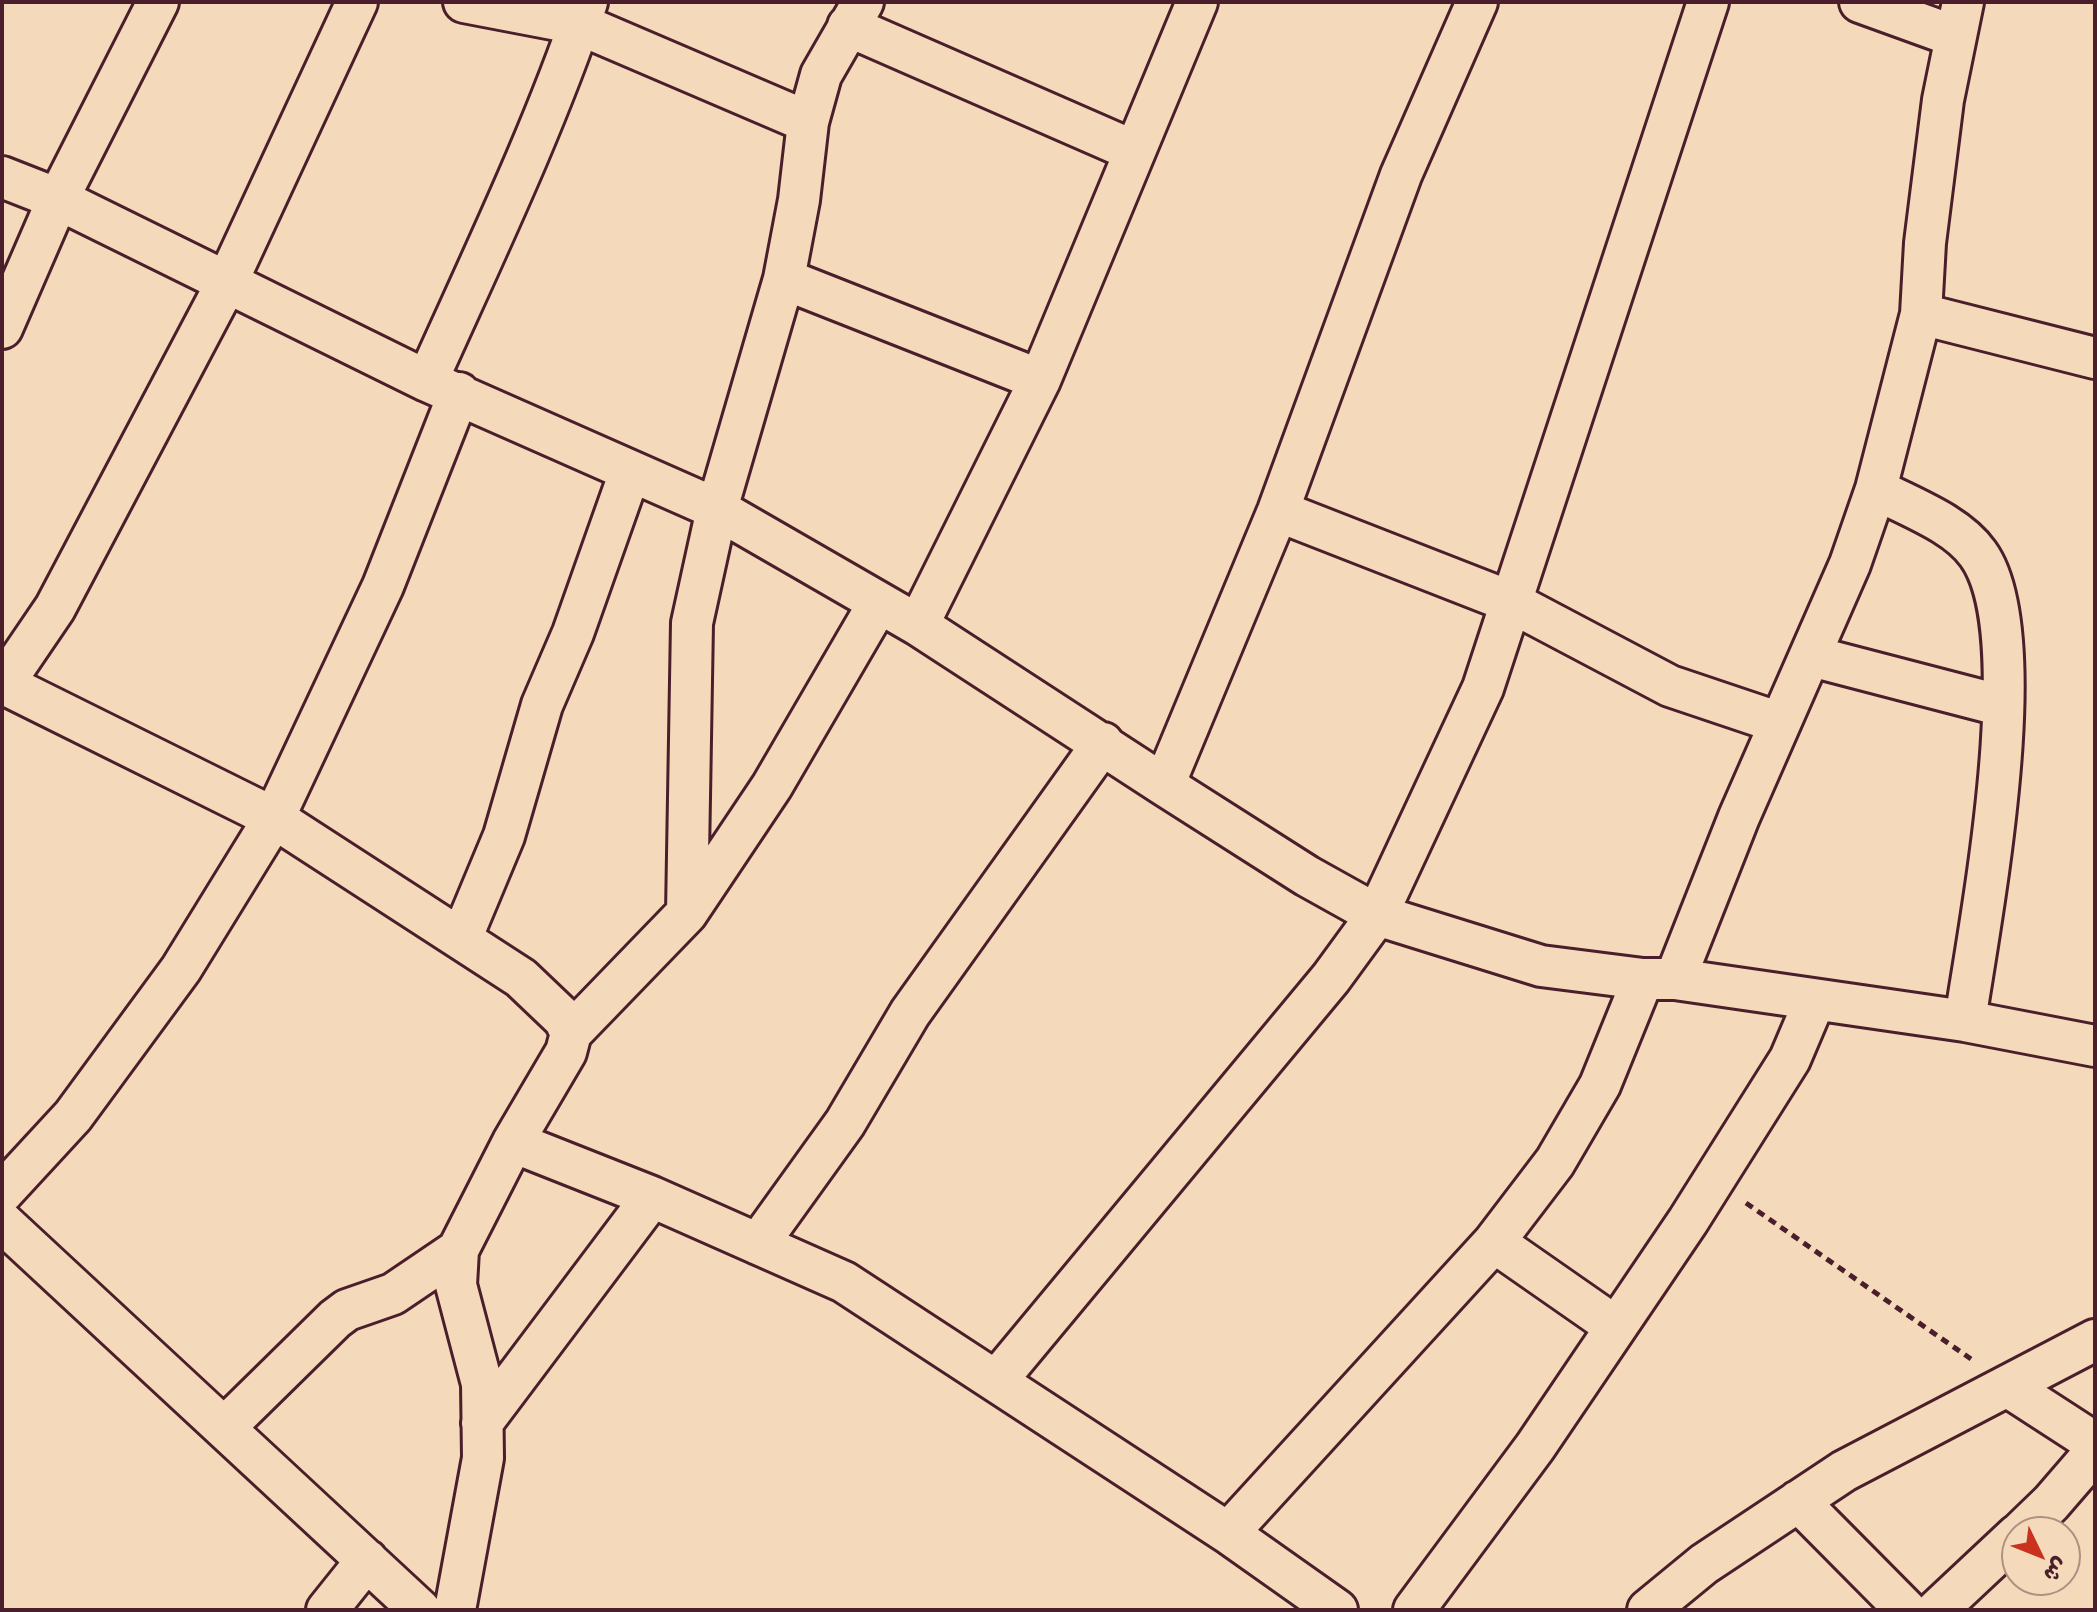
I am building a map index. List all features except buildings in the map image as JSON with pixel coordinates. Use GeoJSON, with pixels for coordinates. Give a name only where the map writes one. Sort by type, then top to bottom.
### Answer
{"type":"FeatureCollection","features":[{"type":"Feature","properties":{"kind":"street"},"geometry":{"type":"LineString","coordinates":[[2,328],[58,199],[158,2]]}},
{"type":"Feature","properties":{"kind":"street"},"geometry":{"type":"LineString","coordinates":[[357,2],[227,282],[55,608],[2,684],[274,818],[521,978],[564,1019],[571,1033]]}},
{"type":"Feature","properties":{"kind":"street"},"geometry":{"type":"LineString","coordinates":[[464,2],[583,13],[808,122]]}},
{"type":"Feature","properties":{"kind":"street"},"geometry":{"type":"LineString","coordinates":[[918,625],[1040,380],[1197,2]]}},
{"type":"Feature","properties":{"kind":"street"},"geometry":{"type":"LineString","coordinates":[[1164,785],[1278,511],[1401,175],[1477,2]]}},
{"type":"Feature","properties":{"kind":"street"},"geometry":{"type":"LineString","coordinates":[[997,1380],[1331,978],[1377,915],[1483,688],[1708,2]]}},
{"type":"Feature","properties":{"kind":"street"},"geometry":{"type":"LineString","coordinates":[[1228,1533],[1494,1242],[1555,1162],[1659,979],[1811,656],[1850,564],[1876,489],[1921,314],[1929,215],[1958,19],[1860,2]]}},
{"type":"Feature","properties":{"kind":"street"},"geometry":{"type":"LineString","coordinates":[[2,1193],[73,1116],[154,1006],[274,818],[383,586],[443,387],[505,209],[583,13]]}},
{"type":"Feature","properties":{"kind":"street"},"geometry":{"type":"LineString","coordinates":[[687,913],[692,623],[717,509],[784,279],[799,200],[808,122],[821,75],[855,14],[1134,151]]}},
{"type":"Feature","properties":{"kind":"street"},"geometry":{"type":"LineString","coordinates":[[2,177],[58,199],[443,387],[717,509],[918,625],[1307,876],[1377,915],[1541,966],[1659,979],[2093,1039]]}},
{"type":"Feature","properties":{"kind":"street"},"geometry":{"type":"LineString","coordinates":[[784,279],[1040,380]]}},
{"type":"Feature","properties":{"kind":"street"},"geometry":{"type":"LineString","coordinates":[[1921,314],[2095,358]]}},
{"type":"Feature","properties":{"kind":"street"},"geometry":{"type":"LineString","coordinates":[[461,939],[504,836],[542,705],[573,633],[630,472]]}},
{"type":"Feature","properties":{"kind":"street"},"geometry":{"type":"LineString","coordinates":[[1876,489],[1964,537],[1980,556],[1998,593],[2003,706],[2001,770],[1965,1021]]}},
{"type":"Feature","properties":{"kind":"street"},"geometry":{"type":"LineString","coordinates":[[1278,511],[1511,602],[1670,686],[1780,723]]}},
{"type":"Feature","properties":{"kind":"street"},"geometry":{"type":"LineString","coordinates":[[455,1610],[483,1458],[482,1384],[456,1285],[458,1250],[513,1142],[566,1052],[571,1033],[687,913],[772,786],[878,604]]}},
{"type":"Feature","properties":{"kind":"street"},"geometry":{"type":"LineString","coordinates":[[1811,656],[2003,706]]}},
{"type":"Feature","properties":{"kind":"street"},"geometry":{"type":"LineString","coordinates":[[758,1244],[845,1123],[910,1013],[1103,743]]}},
{"type":"Feature","properties":{"kind":"street"},"geometry":{"type":"LineString","coordinates":[[1414,1610],[1535,1447],[1714,1181],[1790,1059],[1815,1000]]}},
{"type":"Feature","properties":{"kind":"street"},"geometry":{"type":"LineString","coordinates":[[513,1142],[652,1197],[844,1282],[1228,1533],[1337,1610]]}},
{"type":"Feature","properties":{"kind":"street"},"geometry":{"type":"LineString","coordinates":[[482,1423],[652,1197]]}},
{"type":"Feature","properties":{"kind":"street"},"geometry":{"type":"LineString","coordinates":[[2,1222],[420,1610]]}},
{"type":"Feature","properties":{"kind":"street"},"geometry":{"type":"LineString","coordinates":[[1494,1242],[1616,1327]]}},
{"type":"Feature","properties":{"kind":"street"},"geometry":{"type":"LineString","coordinates":[[224,1428],[335,1319],[347,1310],[393,1294],[458,1250]]}},
{"type":"Feature","properties":{"kind":"street"},"geometry":{"type":"LineString","coordinates":[[1648,1610],[1704,1564],[1844,1471],[2095,1340]]}},
{"type":"Feature","properties":{"kind":"street"},"geometry":{"type":"LineString","coordinates":[[2007,1386],[2095,1443]]}},
{"type":"Feature","properties":{"kind":"street"},"geometry":{"type":"LineString","coordinates":[[2038,1516],[2095,1452]]}},
{"type":"Feature","properties":{"kind":"street"},"geometry":{"type":"LineString","coordinates":[[1798,1501],[1906,1610]]}},
{"type":"Feature","properties":{"kind":"street"},"geometry":{"type":"LineString","coordinates":[[1937,1610],[2001,1551]]}},
{"type":"Feature","properties":{"kind":"street"},"geometry":{"type":"LineString","coordinates":[[327,1610],[367,1560]]}},
{"type":"Feature","properties":{"kind":"path"},"geometry":{"type":"LineString","coordinates":[[1714,1181],[2007,1386]]}}]}
